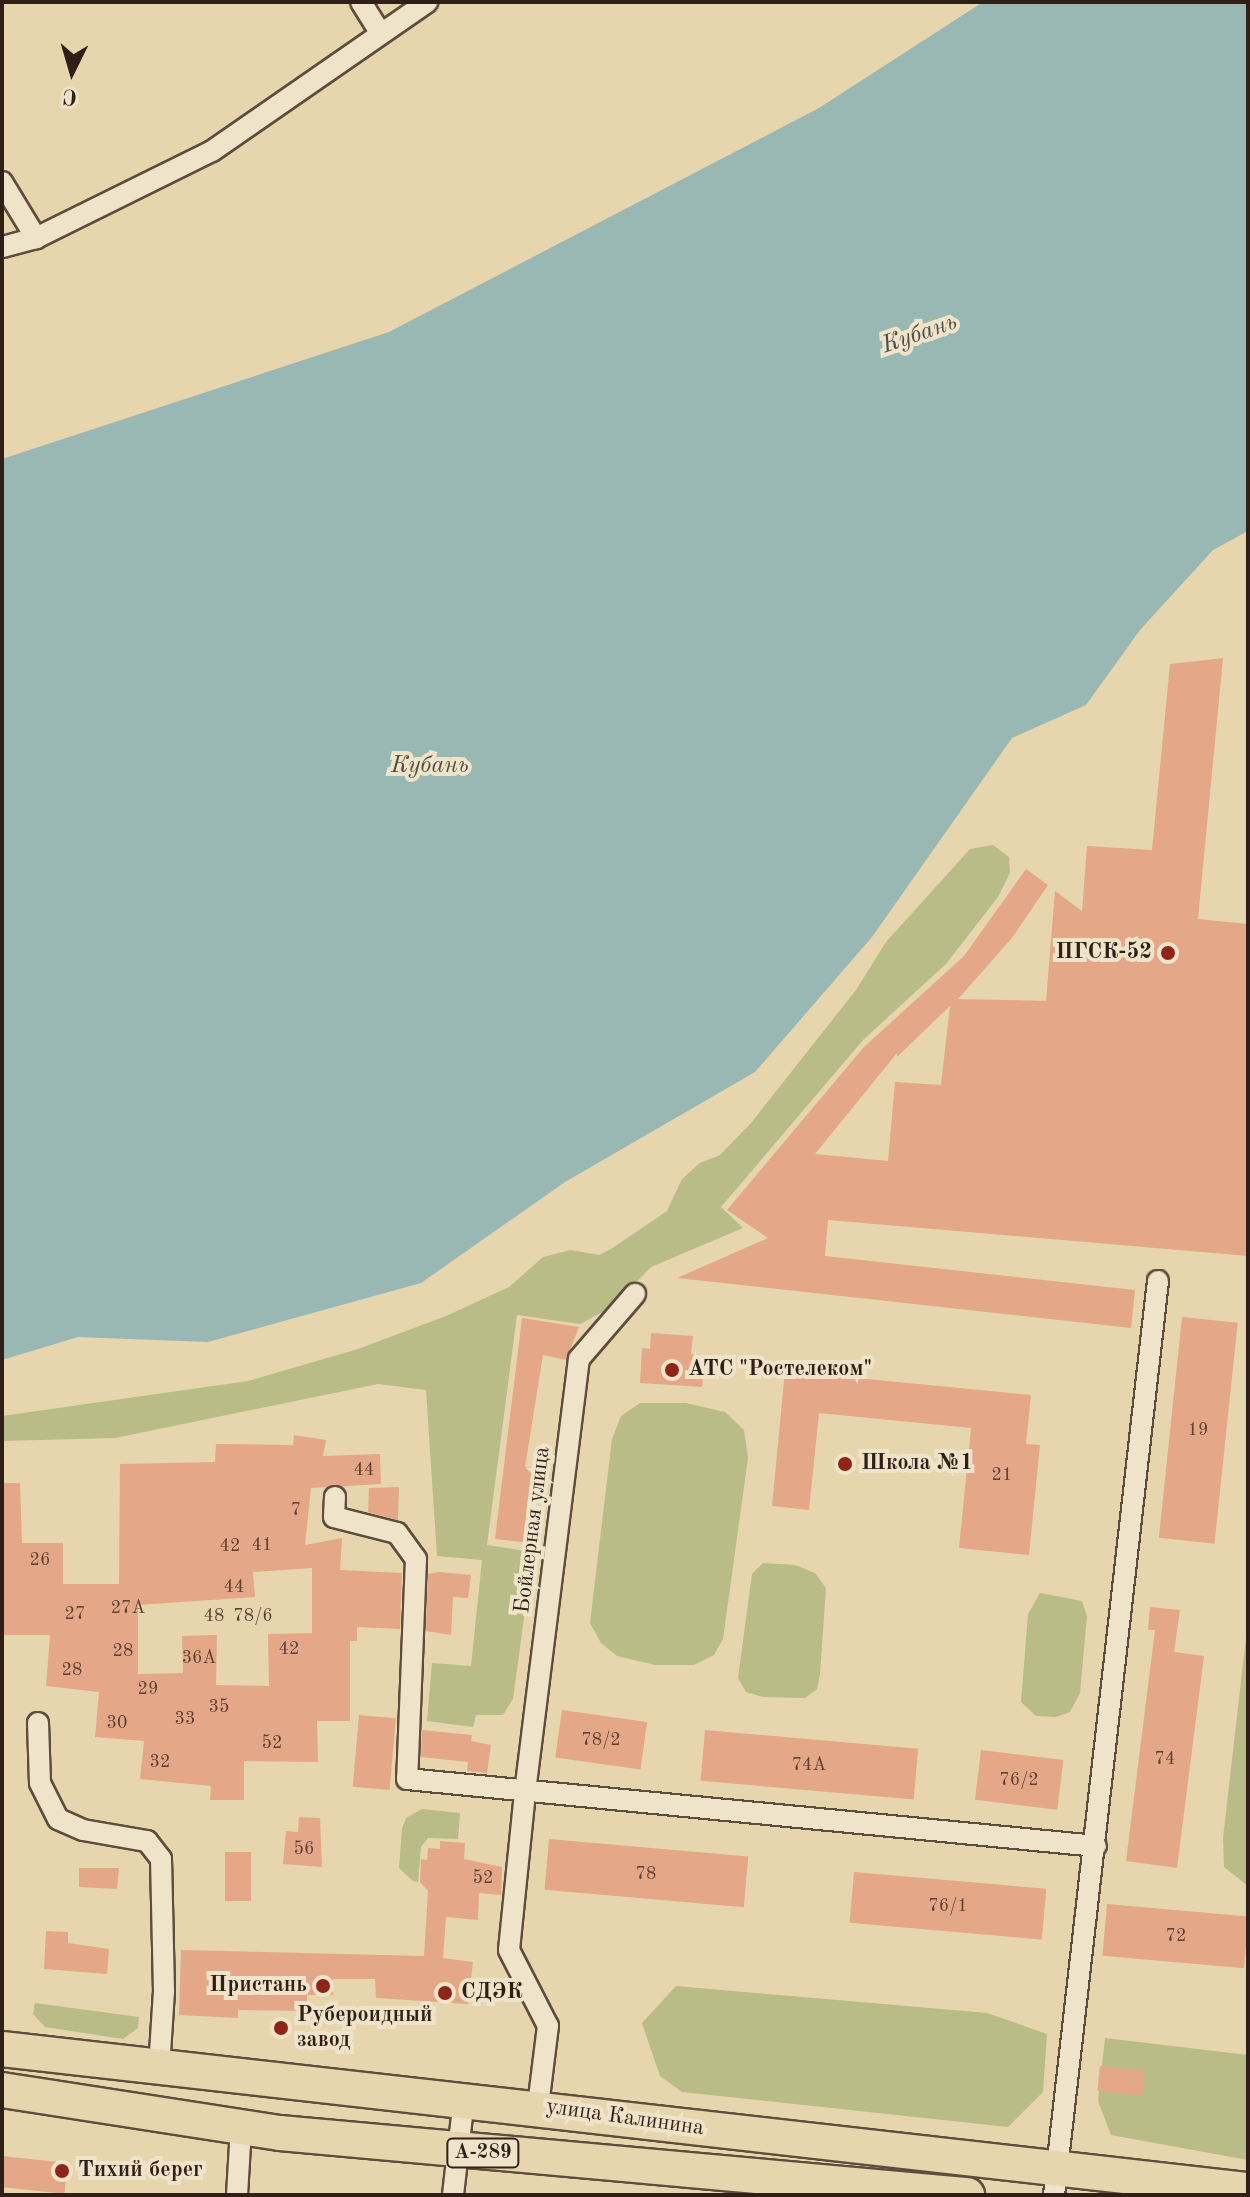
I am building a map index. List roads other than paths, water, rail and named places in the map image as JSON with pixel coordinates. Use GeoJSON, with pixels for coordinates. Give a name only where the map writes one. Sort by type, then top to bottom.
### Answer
{"type":"FeatureCollection","features":[{"type":"Feature","properties":{"kind":"highway","name":"улица Калинина"},"geometry":{"type":"LineString","coordinates":[[2,2049],[538,2106],[1056,2180],[1248,2190]]}},
{"type":"Feature","properties":{"kind":"highway"},"geometry":{"type":"LineString","coordinates":[[87,2104],[75,2093],[76,2074],[102,2061]]}},
{"type":"Feature","properties":{"kind":"highway","name":"улица Калинина"},"geometry":{"type":"LineString","coordinates":[[2,2090],[241,2127],[459,2151],[967,2195]]}},
{"type":"Feature","properties":{"kind":"street"},"geometry":{"type":"LineString","coordinates":[[361,2],[380,32]]}},
{"type":"Feature","properties":{"kind":"street"},"geometry":{"type":"LineString","coordinates":[[2,247],[36,238],[212,151],[427,2]]}},
{"type":"Feature","properties":{"kind":"street"},"geometry":{"type":"LineString","coordinates":[[2,182],[36,238]]}},
{"type":"Feature","properties":{"kind":"street"},"geometry":{"type":"LineString","coordinates":[[1056,2180],[1158,1281]]}},
{"type":"Feature","properties":{"kind":"street","name":"Бойлерная улица"},"geometry":{"type":"LineString","coordinates":[[538,2106],[548,2026],[509,1950],[525,1792],[579,1359],[635,1294]]}},
{"type":"Feature","properties":{"kind":"street"},"geometry":{"type":"LineString","coordinates":[[335,1497],[334,1517],[397,1533],[416,1559],[407,1779],[1096,1846]]}},
{"type":"Feature","properties":{"kind":"street"},"geometry":{"type":"LineString","coordinates":[[38,1723],[40,1783],[58,1819],[83,1830],[147,1841],[161,1859],[164,1991],[159,2068]]}},
{"type":"Feature","properties":{"kind":"street"},"geometry":{"type":"LineString","coordinates":[[453,2195],[464,2098]]}},
{"type":"Feature","properties":{"kind":"street"},"geometry":{"type":"LineString","coordinates":[[237,2195],[241,2127]]}},
{"type":"Feature","properties":{"kind":"water","name":"Кубань"},"geometry":{"type":"Polygon","coordinates":[[[983,2],[1248,2],[1248,531],[1213,550],[1140,630],[1086,705],[1012,738],[872,937],[755,1072],[565,1182],[421,1283],[208,1342],[78,1337],[2,1360],[2,459],[389,332],[819,108],[983,2]]]}},
{"type":"Feature","properties":{"kind":"place","name":"ПГСК-52"},"geometry":{"type":"Point","coordinates":[1168,953]}},
{"type":"Feature","properties":{"kind":"place","name":"АТС \"Ростелеком\""},"geometry":{"type":"Point","coordinates":[672,1370]}},
{"type":"Feature","properties":{"kind":"place","name":"Школа №1"},"geometry":{"type":"Point","coordinates":[845,1464]}},
{"type":"Feature","properties":{"kind":"place","name":"Пристань"},"geometry":{"type":"Point","coordinates":[323,1986]}},
{"type":"Feature","properties":{"kind":"place","name":"СДЭК"},"geometry":{"type":"Point","coordinates":[445,1993]}},
{"type":"Feature","properties":{"kind":"place","name":"Рубероидный завод"},"geometry":{"type":"Point","coordinates":[281,2028]}},
{"type":"Feature","properties":{"kind":"place","name":"Тихий берег"},"geometry":{"type":"Point","coordinates":[62,2171]}}]}
